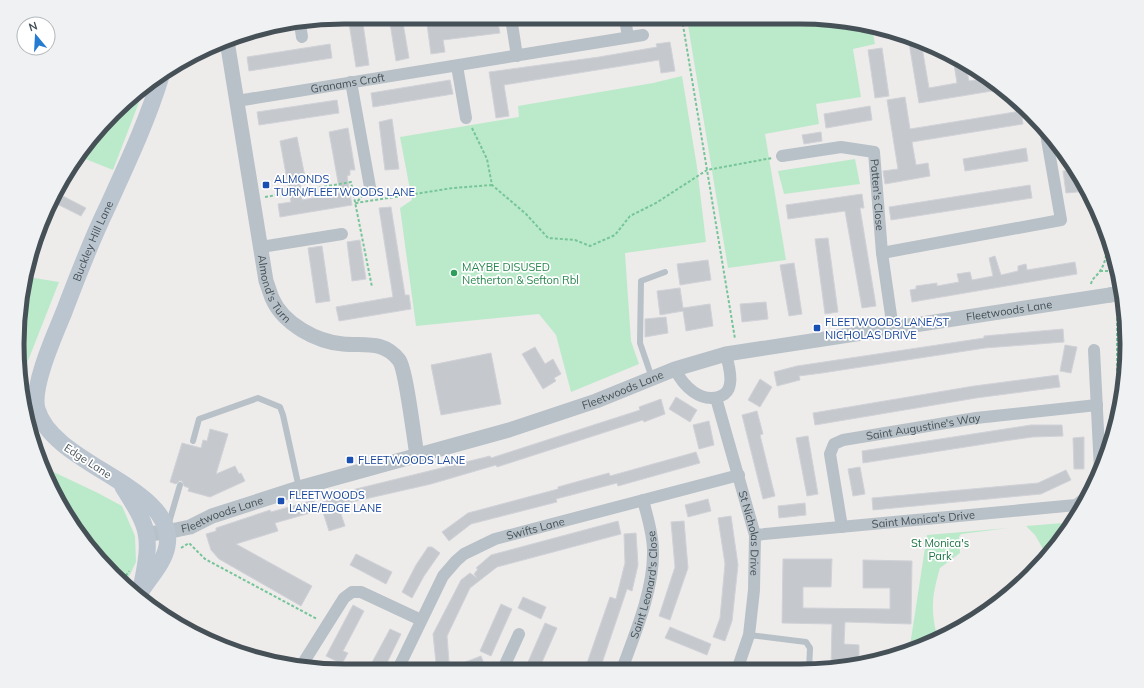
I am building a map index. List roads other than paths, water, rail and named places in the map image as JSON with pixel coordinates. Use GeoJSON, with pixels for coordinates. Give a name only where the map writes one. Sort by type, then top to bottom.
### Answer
{"type":"FeatureCollection","features":[{"type":"Feature","properties":{"kind":"main road","name":"Buckley Hill Lane"},"geometry":{"type":"LineString","coordinates":[[32,410],[38,385],[55,334],[102,217],[135,145],[158,84]]}},
{"type":"Feature","properties":{"kind":"main road","name":"Edge Lane"},"geometry":{"type":"LineString","coordinates":[[32,410],[59,442],[82,459],[148,501],[156,510],[166,532]]}},
{"type":"Feature","properties":{"kind":"main road","name":"Edge Lane"},"geometry":{"type":"LineString","coordinates":[[118,481],[142,517],[147,534]]}},
{"type":"Feature","properties":{"kind":"main road"},"geometry":{"type":"LineString","coordinates":[[141,592],[167,547],[166,532]]}},
{"type":"Feature","properties":{"kind":"main road"},"geometry":{"type":"LineString","coordinates":[[140,591],[146,563],[147,534]]}},
{"type":"Feature","properties":{"kind":"street"},"geometry":{"type":"LineString","coordinates":[[512,24],[517,56]]}},
{"type":"Feature","properties":{"kind":"street"},"geometry":{"type":"LineString","coordinates":[[626,24],[628,37]]}},
{"type":"Feature","properties":{"kind":"street"},"geometry":{"type":"LineString","coordinates":[[300,27],[302,37]]}},
{"type":"Feature","properties":{"kind":"street","name":"Granams Croft"},"geometry":{"type":"LineString","coordinates":[[237,102],[643,35]]}},
{"type":"Feature","properties":{"kind":"street","name":"Almond's Turn"},"geometry":{"type":"LineString","coordinates":[[228,46],[266,281],[272,299],[292,323],[323,340],[343,344],[367,344],[385,347],[400,361],[417,455]]}},
{"type":"Feature","properties":{"kind":"street"},"geometry":{"type":"LineString","coordinates":[[457,66],[466,118]]}},
{"type":"Feature","properties":{"kind":"street"},"geometry":{"type":"LineString","coordinates":[[351,82],[370,187]]}},
{"type":"Feature","properties":{"kind":"street"},"geometry":{"type":"LineString","coordinates":[[882,253],[1061,220],[1047,141]]}},
{"type":"Feature","properties":{"kind":"street","name":"Patten's Close"},"geometry":{"type":"LineString","coordinates":[[782,156],[841,147],[874,152],[882,253],[893,329]]}},
{"type":"Feature","properties":{"kind":"street"},"geometry":{"type":"LineString","coordinates":[[261,247],[342,234]]}},
{"type":"Feature","properties":{"kind":"street","name":"Fleetwoods Lane"},"geometry":{"type":"LineString","coordinates":[[147,534],[190,527],[212,516],[299,488],[509,430],[596,401],[675,369],[731,352],[893,329],[1116,294]]}},
{"type":"Feature","properties":{"kind":"street"},"geometry":{"type":"LineString","coordinates":[[1094,350],[1099,457]]}},
{"type":"Feature","properties":{"kind":"street"},"geometry":{"type":"LineString","coordinates":[[675,369],[687,387],[703,397],[710,399],[716,398],[724,395],[730,386],[731,352]]}},
{"type":"Feature","properties":{"kind":"street","name":"St Nicholas Drive"},"geometry":{"type":"LineString","coordinates":[[716,398],[755,535],[754,590],[749,635],[739,664]]}},
{"type":"Feature","properties":{"kind":"street","name":"Saint Augustine's Way"},"geometry":{"type":"LineString","coordinates":[[842,527],[830,454],[834,444],[843,440],[976,418],[1097,406]]}},
{"type":"Feature","properties":{"kind":"street","name":"Swifts Lane"},"geometry":{"type":"LineString","coordinates":[[400,664],[444,576],[456,561],[474,548],[496,539],[739,475]]}},
{"type":"Feature","properties":{"kind":"street","name":"Saint Leonard's Close"},"geometry":{"type":"LineString","coordinates":[[624,664],[647,593],[653,564],[652,536],[643,500]]}},
{"type":"Feature","properties":{"kind":"street","name":"Saint Monica's Drive"},"geometry":{"type":"LineString","coordinates":[[755,535],[1077,504]]}},
{"type":"Feature","properties":{"kind":"street"},"geometry":{"type":"LineString","coordinates":[[305,661],[347,595],[357,592],[421,620]]}},
{"type":"Feature","properties":{"kind":"street"},"geometry":{"type":"LineString","coordinates":[[505,664],[519,634]]}},
{"type":"Feature","properties":{"kind":"lane"},"geometry":{"type":"LineString","coordinates":[[652,378],[640,343],[641,281],[666,272]]}},
{"type":"Feature","properties":{"kind":"lane"},"geometry":{"type":"LineString","coordinates":[[193,441],[199,419],[258,398],[273,403],[280,407],[283,415],[299,488]]}},
{"type":"Feature","properties":{"kind":"lane"},"geometry":{"type":"LineString","coordinates":[[166,532],[180,485]]}},
{"type":"Feature","properties":{"kind":"lane"},"geometry":{"type":"LineString","coordinates":[[749,635],[806,642],[810,648],[810,664]]}},
{"type":"Feature","properties":{"kind":"place","name":"ALMONDS TURN/FLEETWOODS LANE"},"geometry":{"type":"Point","coordinates":[266,185]}},
{"type":"Feature","properties":{"kind":"place","name":"MAYBE DISUSED Netherton & Sefton Rbl"},"geometry":{"type":"Point","coordinates":[454,273]}},
{"type":"Feature","properties":{"kind":"place","name":"FLEETWOODS LANE/ST NICHOLAS DRIVE"},"geometry":{"type":"Point","coordinates":[817,328]}},
{"type":"Feature","properties":{"kind":"place","name":"FLEETWOODS LANE"},"geometry":{"type":"Point","coordinates":[350,460]}},
{"type":"Feature","properties":{"kind":"place","name":"FLEETWOODS LANE/EDGE LANE"},"geometry":{"type":"Point","coordinates":[281,501]}},
{"type":"Feature","properties":{"kind":"park label","name":"St Monica's Park"},"geometry":{"type":"Point","coordinates":[940,549]}}]}
